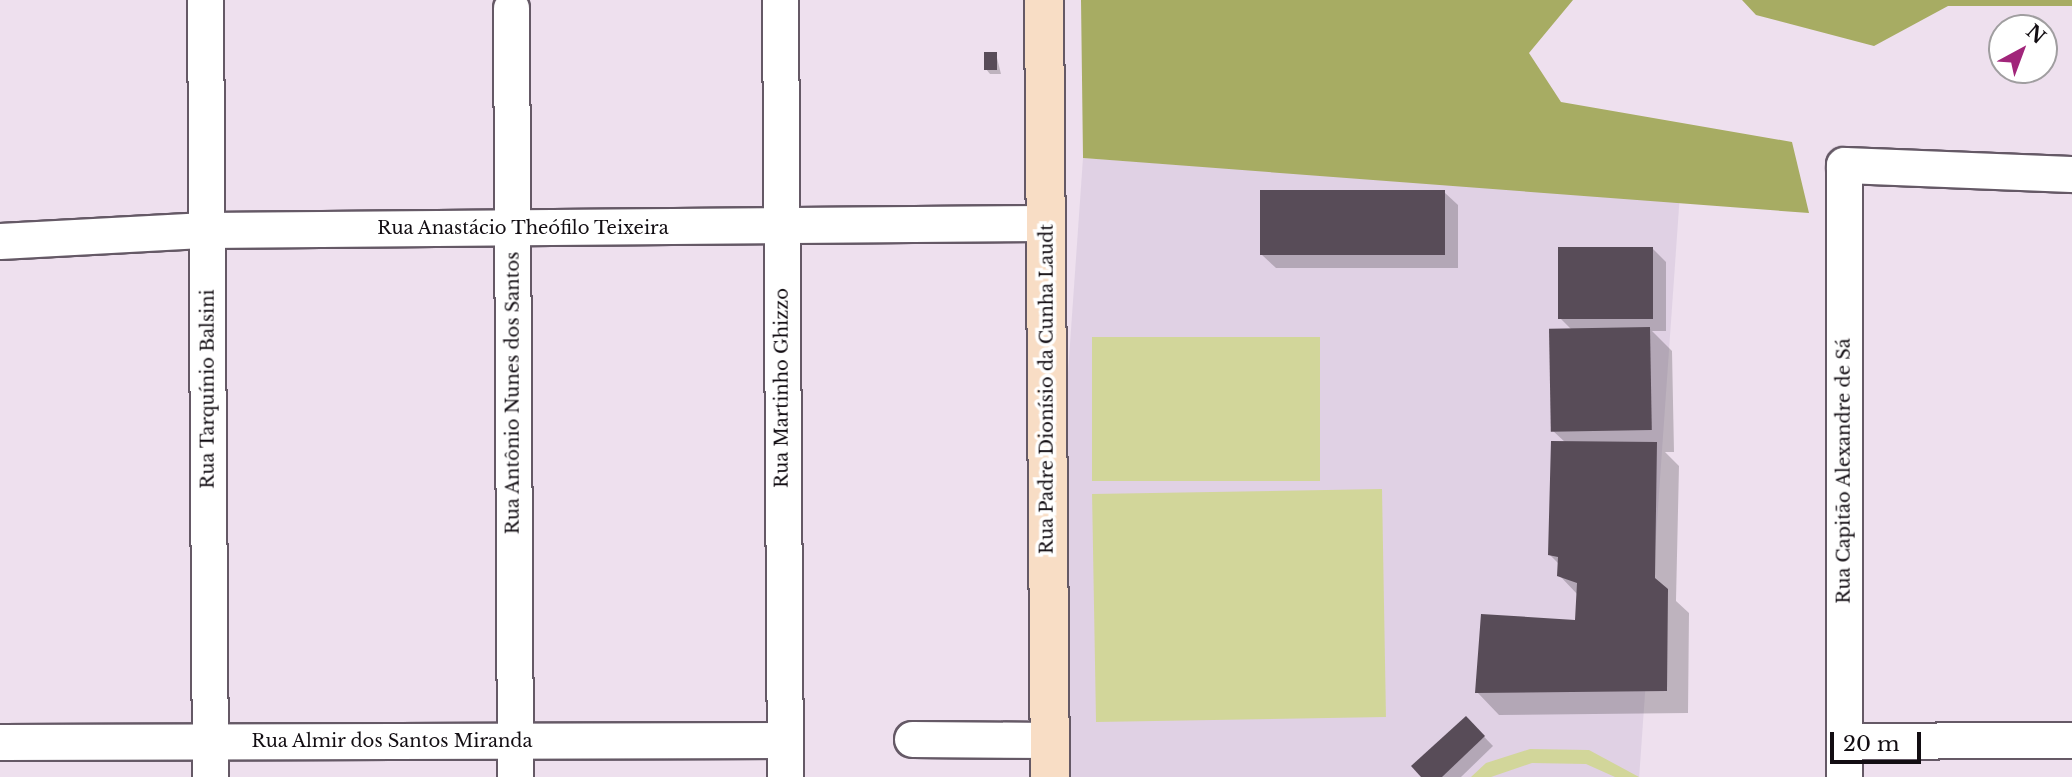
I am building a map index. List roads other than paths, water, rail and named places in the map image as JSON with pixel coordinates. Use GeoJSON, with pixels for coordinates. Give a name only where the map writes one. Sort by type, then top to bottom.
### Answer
{"type":"FeatureCollection","features":[{"type":"Feature","properties":{"kind":"street","name":"Rua Tarquínio Balsini"},"geometry":{"type":"LineString","coordinates":[[205,0],[211,777]]}},
{"type":"Feature","properties":{"kind":"street","name":"Rua Martinho Ghizzo"},"geometry":{"type":"LineString","coordinates":[[779,0],[785,777]]}},
{"type":"Feature","properties":{"kind":"street","name":"Rua Padre Dionísio da Cunha Laudt"},"geometry":{"type":"LineString","coordinates":[[1044,0],[1050,777]]}},
{"type":"Feature","properties":{"kind":"street","name":"Rua Antônio Nunes dos Santos"},"geometry":{"type":"LineString","coordinates":[[511,8],[515,777]]}},
{"type":"Feature","properties":{"kind":"street","name":"Rua Capitão Alexandre de Sá"},"geometry":{"type":"LineString","coordinates":[[1844,777],[1844,165],[2072,174]]}},
{"type":"Feature","properties":{"kind":"street","name":"Rua Anastácio Theófilo Teixeira"},"geometry":{"type":"LineString","coordinates":[[0,241],[206,230],[1046,223]]}},
{"type":"Feature","properties":{"kind":"street"},"geometry":{"type":"LineString","coordinates":[[912,739],[1050,740]]}},
{"type":"Feature","properties":{"kind":"street","name":"Rua Almir dos Santos Miranda"},"geometry":{"type":"LineString","coordinates":[[0,742],[785,740]]}},
{"type":"Feature","properties":{"kind":"street"},"geometry":{"type":"LineString","coordinates":[[1844,741],[2072,740]]}}]}
